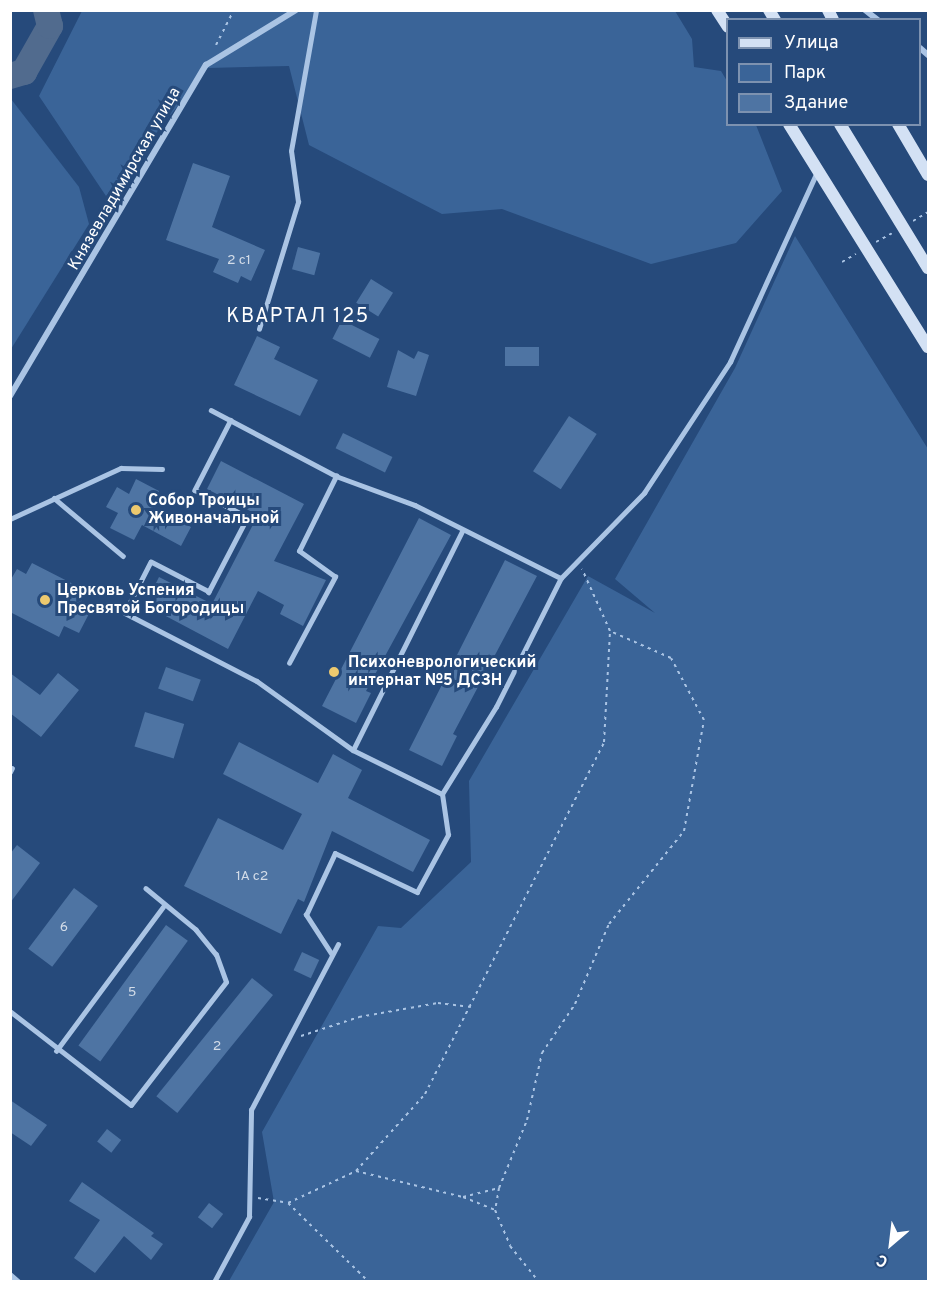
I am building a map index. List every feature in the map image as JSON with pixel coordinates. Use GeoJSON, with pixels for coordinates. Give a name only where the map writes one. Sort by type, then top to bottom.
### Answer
{"type":"FeatureCollection","features":[{"type":"Feature","properties":{"kind":"street","name":"Князевладимирская улица"},"geometry":{"type":"LineString","coordinates":[[10,396],[206,65],[296,10]]}},
{"type":"Feature","properties":{"kind":"street"},"geometry":{"type":"LineString","coordinates":[[717,10],[726,24]]}},
{"type":"Feature","properties":{"kind":"street"},"geometry":{"type":"LineString","coordinates":[[790,126],[928,347]]}},
{"type":"Feature","properties":{"kind":"street"},"geometry":{"type":"LineString","coordinates":[[841,126],[928,268]]}},
{"type":"Feature","properties":{"kind":"street"},"geometry":{"type":"LineString","coordinates":[[899,126],[928,175]]}},
{"type":"Feature","properties":{"kind":"street"},"geometry":{"type":"LineString","coordinates":[[10,1275],[18,1281]]}},
{"type":"Feature","properties":{"kind":"lane"},"geometry":{"type":"LineString","coordinates":[[259,329],[298,202],[291,151],[316,10]]}},
{"type":"Feature","properties":{"kind":"lane"},"geometry":{"type":"LineString","coordinates":[[332,955],[306,915],[335,853],[417,892],[448,836],[442,794],[496,707],[561,578],[580,563],[644,493],[730,362],[818,169]]}},
{"type":"Feature","properties":{"kind":"lane"},"geometry":{"type":"LineString","coordinates":[[211,410],[336,476],[414,505],[462,531],[561,578]]}},
{"type":"Feature","properties":{"kind":"lane"},"geometry":{"type":"LineString","coordinates":[[231,420],[195,490],[248,517],[209,592],[151,562],[125,613],[257,681],[353,750],[442,794]]}},
{"type":"Feature","properties":{"kind":"lane"},"geometry":{"type":"LineString","coordinates":[[10,519],[121,468],[162,468]]}},
{"type":"Feature","properties":{"kind":"lane"},"geometry":{"type":"LineString","coordinates":[[289,663],[335,577],[299,551],[336,476]]}},
{"type":"Feature","properties":{"kind":"lane"},"geometry":{"type":"LineString","coordinates":[[54,498],[123,556]]}},
{"type":"Feature","properties":{"kind":"lane"},"geometry":{"type":"LineString","coordinates":[[353,750],[462,531]]}},
{"type":"Feature","properties":{"kind":"lane"},"geometry":{"type":"LineString","coordinates":[[10,1011],[56,1051],[131,1105],[226,982],[216,955],[196,930],[163,907],[146,889]]}},
{"type":"Feature","properties":{"kind":"lane"},"geometry":{"type":"LineString","coordinates":[[56,1051],[163,907]]}},
{"type":"Feature","properties":{"kind":"lane"},"geometry":{"type":"LineString","coordinates":[[214,1281],[249,1217],[252,1197],[251,1110],[338,944]]}},
{"type":"Feature","properties":{"kind":"path"},"geometry":{"type":"LineString","coordinates":[[206,65],[234,10]]}},
{"type":"Feature","properties":{"kind":"path"},"geometry":{"type":"LineString","coordinates":[[842,261],[928,212]]}},
{"type":"Feature","properties":{"kind":"path"},"geometry":{"type":"LineString","coordinates":[[288,1203],[356,1171],[425,1094],[472,1007],[604,742],[610,631],[580,563]]}},
{"type":"Feature","properties":{"kind":"path"},"geometry":{"type":"LineString","coordinates":[[539,1281],[510,1246],[495,1210],[499,1188],[527,1120],[542,1053],[575,1004],[609,924],[684,831],[704,720],[671,658],[610,631]]}},
{"type":"Feature","properties":{"kind":"path"},"geometry":{"type":"LineString","coordinates":[[287,1041],[358,1017],[438,1003],[472,1007]]}},
{"type":"Feature","properties":{"kind":"path"},"geometry":{"type":"LineString","coordinates":[[356,1171],[463,1197],[495,1210]]}},
{"type":"Feature","properties":{"kind":"path"},"geometry":{"type":"LineString","coordinates":[[463,1197],[499,1188]]}},
{"type":"Feature","properties":{"kind":"path"},"geometry":{"type":"LineString","coordinates":[[252,1197],[288,1203],[369,1281]]}},
{"type":"Feature","properties":{"kind":"green space"},"geometry":{"type":"Polygon","coordinates":[[[82,11],[675,11],[692,39],[694,67],[721,71],[726,79],[726,126],[756,126],[782,191],[736,243],[651,264],[502,209],[442,214],[309,145],[289,66],[208,68],[106,196],[39,96],[82,11]]]}},
{"type":"Feature","properties":{"kind":"green space"},"geometry":{"type":"Polygon","coordinates":[[[11,99],[79,187],[89,224],[11,349],[11,99]]]}},
{"type":"Feature","properties":{"kind":"green space"},"geometry":{"type":"Polygon","coordinates":[[[795,236],[928,449],[928,1281],[229,1281],[274,1202],[262,1132],[378,926],[401,928],[471,862],[469,781],[588,576],[655,613],[615,579],[735,368],[795,236]]]}},
{"type":"Feature","properties":{"kind":"building"},"geometry":{"type":"Polygon","coordinates":[[[193,163],[230,176],[212,227],[265,250],[251,281],[241,276],[238,283],[213,272],[219,259],[166,240],[193,163]]]}},
{"type":"Feature","properties":{"kind":"building"},"geometry":{"type":"Polygon","coordinates":[[[298,247],[320,253],[314,275],[292,269],[298,247]]]}},
{"type":"Feature","properties":{"kind":"building"},"geometry":{"type":"Polygon","coordinates":[[[371,279],[393,293],[378,317],[356,303],[371,279]]]}},
{"type":"Feature","properties":{"kind":"building"},"geometry":{"type":"Polygon","coordinates":[[[342,320],[379,339],[370,358],[332,339],[342,320]]]}},
{"type":"Feature","properties":{"kind":"building"},"geometry":{"type":"Polygon","coordinates":[[[257,336],[280,347],[274,359],[318,380],[300,416],[234,385],[257,336]]]}},
{"type":"Feature","properties":{"kind":"building"},"geometry":{"type":"Polygon","coordinates":[[[505,347],[539,347],[539,366],[505,366],[505,347]]]}},
{"type":"Feature","properties":{"kind":"building"},"geometry":{"type":"Polygon","coordinates":[[[398,350],[414,359],[418,351],[429,355],[416,396],[387,387],[398,350]]]}},
{"type":"Feature","properties":{"kind":"building"},"geometry":{"type":"Polygon","coordinates":[[[569,416],[597,434],[561,489],[533,471],[569,416]]]}},
{"type":"Feature","properties":{"kind":"building"},"geometry":{"type":"Polygon","coordinates":[[[343,433],[392,457],[385,472],[336,448],[343,433]]]}},
{"type":"Feature","properties":{"kind":"building"},"geometry":{"type":"Polygon","coordinates":[[[221,461],[304,504],[274,561],[326,580],[303,626],[280,614],[284,605],[258,591],[228,649],[145,605],[159,577],[212,604],[258,515],[207,489],[221,461]]]}},
{"type":"Feature","properties":{"kind":"building","name":"Собор Троицы Живоначальной"},"geometry":{"type":"Polygon","coordinates":[[[136,479],[159,491],[152,506],[191,527],[181,546],[142,525],[134,540],[110,528],[118,513],[106,507],[117,487],[129,494],[136,479]]]}},
{"type":"Feature","properties":{"kind":"building"},"geometry":{"type":"Polygon","coordinates":[[[419,518],[451,535],[366,691],[371,693],[356,723],[322,706],[419,518]]]}},
{"type":"Feature","properties":{"kind":"building"},"geometry":{"type":"Polygon","coordinates":[[[505,560],[537,576],[453,734],[457,736],[442,766],[409,750],[505,560]]]}},
{"type":"Feature","properties":{"kind":"building","name":"Церковь Успения Пресвятой Богородицы"},"geometry":{"type":"Polygon","coordinates":[[[32,563],[81,588],[76,598],[93,606],[79,633],[64,626],[59,637],[10,612],[10,581],[17,569],[26,574],[32,563]]]}},
{"type":"Feature","properties":{"kind":"building"},"geometry":{"type":"Polygon","coordinates":[[[166,667],[201,680],[193,701],[158,689],[166,667]]]}},
{"type":"Feature","properties":{"kind":"building"},"geometry":{"type":"Polygon","coordinates":[[[10,673],[40,695],[58,673],[79,690],[41,737],[10,713],[10,673]]]}},
{"type":"Feature","properties":{"kind":"building"},"geometry":{"type":"Polygon","coordinates":[[[145,712],[184,724],[174,758],[134,746],[145,712]]]}},
{"type":"Feature","properties":{"kind":"building"},"geometry":{"type":"Polygon","coordinates":[[[239,742],[318,783],[333,754],[362,770],[348,798],[430,840],[413,872],[332,831],[304,902],[298,899],[281,934],[184,886],[218,818],[283,850],[302,814],[223,774],[239,742]]]}},
{"type":"Feature","properties":{"kind":"building"},"geometry":{"type":"Polygon","coordinates":[[[17,845],[40,863],[10,903],[10,854],[17,845]]]}},
{"type":"Feature","properties":{"kind":"building"},"geometry":{"type":"Polygon","coordinates":[[[74,888],[98,906],[52,967],[28,949],[74,888]]]}},
{"type":"Feature","properties":{"kind":"building"},"geometry":{"type":"Polygon","coordinates":[[[166,925],[188,941],[100,1061],[78,1046],[166,925]]]}},
{"type":"Feature","properties":{"kind":"building"},"geometry":{"type":"Polygon","coordinates":[[[302,952],[319,960],[311,978],[294,970],[302,952]]]}},
{"type":"Feature","properties":{"kind":"building"},"geometry":{"type":"Polygon","coordinates":[[[252,978],[273,995],[177,1113],[156,1096],[252,978]]]}},
{"type":"Feature","properties":{"kind":"building"},"geometry":{"type":"Polygon","coordinates":[[[10,1100],[47,1125],[31,1146],[10,1132],[10,1100]]]}},
{"type":"Feature","properties":{"kind":"building"},"geometry":{"type":"Polygon","coordinates":[[[107,1129],[121,1140],[111,1153],[97,1142],[107,1129]]]}},
{"type":"Feature","properties":{"kind":"building"},"geometry":{"type":"Polygon","coordinates":[[[82,1182],[154,1233],[151,1236],[163,1244],[151,1260],[124,1236],[95,1273],[74,1258],[100,1220],[69,1201],[82,1182]]]}},
{"type":"Feature","properties":{"kind":"building"},"geometry":{"type":"Polygon","coordinates":[[[209,1203],[223,1214],[212,1228],[198,1217],[209,1203]]]}},
{"type":"Feature","properties":{"kind":"waterway"},"geometry":{"type":"LineString","coordinates":[[10,76],[24,72],[50,26],[46,10]]}},
{"type":"Feature","properties":{"kind":"place","name":"Собор Троицы Живоначальной"},"geometry":{"type":"Point","coordinates":[136,510]}},
{"type":"Feature","properties":{"kind":"place","name":"Церковь Успения Пресвятой Богородицы"},"geometry":{"type":"Point","coordinates":[45,600]}},
{"type":"Feature","properties":{"kind":"place","name":"Психоневрологический интернат №5 ДСЗН"},"geometry":{"type":"Point","coordinates":[334,672]}},
{"type":"Feature","properties":{"kind":"district","name":"КВАРТАЛ 125"},"geometry":{"type":"Point","coordinates":[298,317]}}]}
